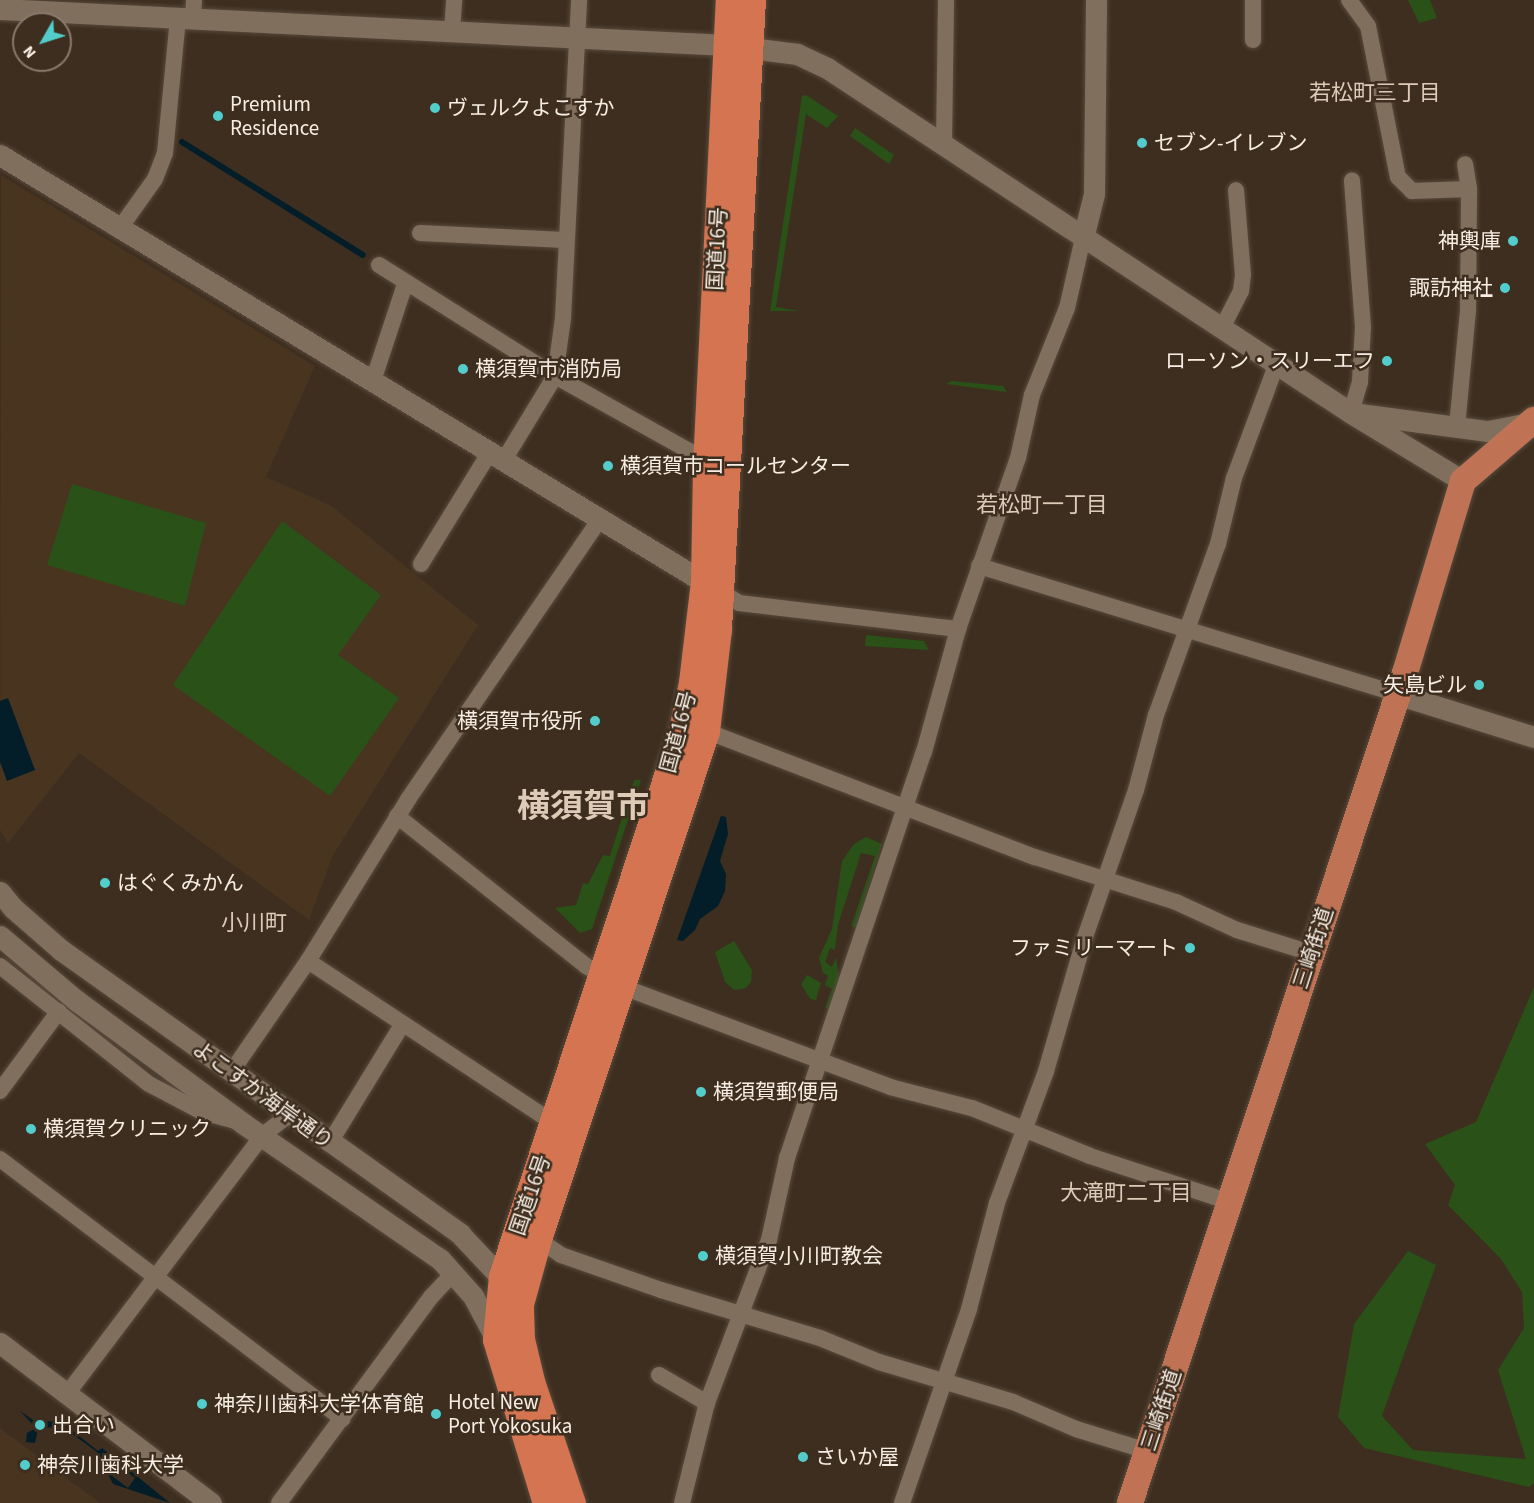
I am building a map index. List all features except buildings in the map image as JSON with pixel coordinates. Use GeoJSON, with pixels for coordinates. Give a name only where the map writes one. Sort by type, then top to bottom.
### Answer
{"type":"FeatureCollection","features":[{"type":"Feature","properties":{"kind":"highway","name":"国道16号"},"geometry":{"type":"LineString","coordinates":[[546,1503],[495,1340],[502,1276],[554,1123],[612,981],[706,731],[739,46],[729,0]]}},
{"type":"Feature","properties":{"kind":"highway","name":"国道16号"},"geometry":{"type":"LineString","coordinates":[[572,1503],[531,1382],[521,1339],[520,1304],[682,730],[712,587],[706,466],[739,46],[752,0]]}},
{"type":"Feature","properties":{"kind":"main road"},"geometry":{"type":"LineString","coordinates":[[1462,481],[1532,421]]}},
{"type":"Feature","properties":{"kind":"main road","name":"三崎街道"},"geometry":{"type":"LineString","coordinates":[[1130,1503],[1397,694],[1462,481]]}},
{"type":"Feature","properties":{"kind":"street"},"geometry":{"type":"LineString","coordinates":[[452,31],[454,0]]}},
{"type":"Feature","properties":{"kind":"street"},"geometry":{"type":"LineString","coordinates":[[421,564],[555,376],[563,318],[565,240],[579,0]]}},
{"type":"Feature","properties":{"kind":"street"},"geometry":{"type":"LineString","coordinates":[[944,145],[946,0]]}},
{"type":"Feature","properties":{"kind":"street"},"geometry":{"type":"LineString","coordinates":[[682,1503],[707,1403],[769,1240],[787,1158],[822,1060],[903,807],[927,742],[958,629],[1018,458],[1032,394],[1067,308],[1094,194],[1096,0]]}},
{"type":"Feature","properties":{"kind":"street"},"geometry":{"type":"LineString","coordinates":[[1253,0],[1253,40]]}},
{"type":"Feature","properties":{"kind":"street"},"geometry":{"type":"LineString","coordinates":[[1349,0],[1368,26],[1398,177],[1412,191],[1468,189]]}},
{"type":"Feature","properties":{"kind":"street"},"geometry":{"type":"LineString","coordinates":[[0,9],[188,12],[452,31],[739,46],[797,54],[814,61],[1351,413],[1462,481]]}},
{"type":"Feature","properties":{"kind":"street"},"geometry":{"type":"LineString","coordinates":[[120,228],[155,179],[165,153],[188,12]]}},
{"type":"Feature","properties":{"kind":"street"},"geometry":{"type":"LineString","coordinates":[[0,155],[738,603],[958,629]]}},
{"type":"Feature","properties":{"kind":"street"},"geometry":{"type":"LineString","coordinates":[[1457,427],[1468,311],[1468,189],[1465,164]]}},
{"type":"Feature","properties":{"kind":"street"},"geometry":{"type":"LineString","coordinates":[[1351,413],[1360,382],[1363,327],[1352,180]]}},
{"type":"Feature","properties":{"kind":"street"},"geometry":{"type":"LineString","coordinates":[[1222,328],[1241,291],[1244,275],[1236,190]]}},
{"type":"Feature","properties":{"kind":"street"},"geometry":{"type":"LineString","coordinates":[[420,232],[565,240]]}},
{"type":"Feature","properties":{"kind":"street"},"geometry":{"type":"LineString","coordinates":[[379,265],[405,284],[555,376],[689,451],[706,466]]}},
{"type":"Feature","properties":{"kind":"street"},"geometry":{"type":"LineString","coordinates":[[372,381],[405,284]]}},
{"type":"Feature","properties":{"kind":"street"},"geometry":{"type":"LineString","coordinates":[[902,1503],[942,1379],[969,1309],[997,1203],[1024,1130],[1187,630],[1218,544],[1234,478],[1277,363]]}},
{"type":"Feature","properties":{"kind":"street"},"geometry":{"type":"LineString","coordinates":[[1351,413],[1488,431],[1532,421]]}},
{"type":"Feature","properties":{"kind":"street"},"geometry":{"type":"LineString","coordinates":[[232,1071],[308,961],[397,816],[600,519]]}},
{"type":"Feature","properties":{"kind":"street"},"geometry":{"type":"LineString","coordinates":[[979,566],[1534,737]]}},
{"type":"Feature","properties":{"kind":"street"},"geometry":{"type":"LineString","coordinates":[[706,731],[903,807],[1311,953]]}},
{"type":"Feature","properties":{"kind":"street"},"geometry":{"type":"LineString","coordinates":[[397,816],[612,981],[890,1087],[952,1102],[1090,1156],[1230,1202]]}},
{"type":"Feature","properties":{"kind":"street","name":"よこすか海岸通り"},"geometry":{"type":"LineString","coordinates":[[0,891],[13,908],[61,950],[232,1071],[329,1144],[460,1234],[502,1276],[520,1304]]}},
{"type":"Feature","properties":{"kind":"street","name":"よこすか海岸通り"},"geometry":{"type":"LineString","coordinates":[[0,936],[77,1001],[244,1124],[454,1272],[478,1305],[495,1340]]}},
{"type":"Feature","properties":{"kind":"street"},"geometry":{"type":"LineString","coordinates":[[308,961],[554,1123]]}},
{"type":"Feature","properties":{"kind":"street"},"geometry":{"type":"LineString","coordinates":[[0,966],[149,1084],[202,1112],[244,1124]]}},
{"type":"Feature","properties":{"kind":"street"},"geometry":{"type":"LineString","coordinates":[[0,1090],[59,1011]]}},
{"type":"Feature","properties":{"kind":"street"},"geometry":{"type":"LineString","coordinates":[[329,1144],[402,1025]]}},
{"type":"Feature","properties":{"kind":"street"},"geometry":{"type":"LineString","coordinates":[[68,1394],[262,1135],[289,1115]]}},
{"type":"Feature","properties":{"kind":"street"},"geometry":{"type":"LineString","coordinates":[[0,1159],[343,1419]]}},
{"type":"Feature","properties":{"kind":"street"},"geometry":{"type":"LineString","coordinates":[[538,1239],[561,1254],[741,1315],[942,1379],[1147,1451]]}},
{"type":"Feature","properties":{"kind":"street"},"geometry":{"type":"LineString","coordinates":[[279,1503],[431,1297],[454,1272]]}},
{"type":"Feature","properties":{"kind":"street"},"geometry":{"type":"LineString","coordinates":[[0,1343],[211,1503]]}},
{"type":"Feature","properties":{"kind":"street"},"geometry":{"type":"LineString","coordinates":[[659,1375],[707,1403]]}},
{"type":"Feature","properties":{"kind":"shaded area"},"geometry":{"type":"Polygon","coordinates":[[[1,175],[315,366],[266,477],[330,505],[478,625],[333,855],[309,920],[79,753],[8,843],[0,830],[1,175]]]}},
{"type":"Feature","properties":{"kind":"shaded area","name":"神奈川歯科大学"},"geometry":{"type":"Polygon","coordinates":[[[0,1428],[100,1503],[0,1503],[0,1428]]]}},
{"type":"Feature","properties":{"kind":"green space"},"geometry":{"type":"Polygon","coordinates":[[[1408,0],[1430,0],[1437,18],[1419,23],[1408,0]]]}},
{"type":"Feature","properties":{"kind":"green space"},"geometry":{"type":"Polygon","coordinates":[[[806,95],[838,116],[827,128],[806,114],[776,307],[799,311],[770,311],[802,96],[806,95]]]}},
{"type":"Feature","properties":{"kind":"green space"},"geometry":{"type":"Polygon","coordinates":[[[855,128],[894,155],[889,164],[850,136],[855,128]]]}},
{"type":"Feature","properties":{"kind":"green space"},"geometry":{"type":"Polygon","coordinates":[[[952,381],[1003,386],[1007,392],[946,384],[952,381]]]}},
{"type":"Feature","properties":{"kind":"green space"},"geometry":{"type":"Polygon","coordinates":[[[72,484],[206,523],[185,606],[47,565],[72,484]]]}},
{"type":"Feature","properties":{"kind":"green space"},"geometry":{"type":"Polygon","coordinates":[[[282,521],[381,595],[338,655],[399,698],[330,796],[173,685],[282,521]]]}},
{"type":"Feature","properties":{"kind":"green space"},"geometry":{"type":"Polygon","coordinates":[[[866,635],[924,641],[929,650],[865,646],[866,635]]]}},
{"type":"Feature","properties":{"kind":"green space"},"geometry":{"type":"Polygon","coordinates":[[[634,780],[641,780],[592,929],[580,933],[555,908],[576,905],[583,883],[588,884],[603,855],[610,856],[634,780]]]}},
{"type":"Feature","properties":{"kind":"green space"},"geometry":{"type":"Polygon","coordinates":[[[866,837],[882,844],[856,928],[851,926],[875,856],[861,853],[838,925],[835,950],[830,948],[825,962],[832,967],[836,957],[839,977],[829,1009],[825,1008],[832,989],[825,985],[828,976],[823,973],[819,958],[832,929],[842,861],[854,844],[866,837]]]}},
{"type":"Feature","properties":{"kind":"green space"},"geometry":{"type":"Polygon","coordinates":[[[734,941],[752,970],[751,982],[746,988],[734,990],[725,982],[715,952],[734,941]]]}},
{"type":"Feature","properties":{"kind":"green space"},"geometry":{"type":"Polygon","coordinates":[[[807,975],[821,983],[816,1000],[810,999],[801,984],[807,975]]]}},
{"type":"Feature","properties":{"kind":"green space"},"geometry":{"type":"Polygon","coordinates":[[[1534,987],[1534,1483],[1529,1487],[1364,1448],[1338,1417],[1354,1324],[1408,1251],[1436,1265],[1382,1416],[1413,1450],[1526,1459],[1498,1370],[1524,1328],[1522,1292],[1501,1259],[1448,1205],[1455,1185],[1425,1144],[1476,1122],[1534,987]]]}},
{"type":"Feature","properties":{"kind":"water"},"geometry":{"type":"Polygon","coordinates":[[[8,698],[35,770],[7,781],[0,762],[0,701],[8,698]]]}},
{"type":"Feature","properties":{"kind":"water"},"geometry":{"type":"Polygon","coordinates":[[[721,816],[726,817],[728,834],[720,861],[726,874],[725,891],[718,906],[700,919],[695,930],[683,941],[677,940],[721,816]]]}},
{"type":"Feature","properties":{"kind":"water"},"geometry":{"type":"Polygon","coordinates":[[[20,1411],[36,1422],[60,1421],[98,1451],[102,1448],[170,1503],[113,1484],[97,1452],[60,1425],[38,1430],[35,1443],[26,1442],[27,1433],[36,1428],[20,1411]],[[119,1466],[112,1476],[128,1488],[135,1478],[119,1466]]]}},
{"type":"Feature","properties":{"kind":"waterway"},"geometry":{"type":"LineString","coordinates":[[182,142],[363,255]]}},
{"type":"Feature","properties":{"kind":"place","name":"ヴェルクよこすか"},"geometry":{"type":"Point","coordinates":[435,108]}},
{"type":"Feature","properties":{"kind":"place","name":"Premium Residence"},"geometry":{"type":"Point","coordinates":[218,116]}},
{"type":"Feature","properties":{"kind":"place","name":"セブン-イレブン"},"geometry":{"type":"Point","coordinates":[1142,143]}},
{"type":"Feature","properties":{"kind":"place","name":"神輿庫"},"geometry":{"type":"Point","coordinates":[1513,241]}},
{"type":"Feature","properties":{"kind":"place","name":"諏訪神社"},"geometry":{"type":"Point","coordinates":[1505,288]}},
{"type":"Feature","properties":{"kind":"place","name":"ローソン・スリーエフ"},"geometry":{"type":"Point","coordinates":[1387,361]}},
{"type":"Feature","properties":{"kind":"place","name":"横須賀市消防局"},"geometry":{"type":"Point","coordinates":[463,369]}},
{"type":"Feature","properties":{"kind":"place","name":"横須賀市コールセンター"},"geometry":{"type":"Point","coordinates":[608,466]}},
{"type":"Feature","properties":{"kind":"place","name":"矢島ビル"},"geometry":{"type":"Point","coordinates":[1479,685]}},
{"type":"Feature","properties":{"kind":"place","name":"横須賀市役所"},"geometry":{"type":"Point","coordinates":[595,721]}},
{"type":"Feature","properties":{"kind":"place","name":"はぐくみかん"},"geometry":{"type":"Point","coordinates":[105,883]}},
{"type":"Feature","properties":{"kind":"place","name":"ファミリーマート"},"geometry":{"type":"Point","coordinates":[1190,948]}},
{"type":"Feature","properties":{"kind":"place","name":"横須賀郵便局"},"geometry":{"type":"Point","coordinates":[701,1092]}},
{"type":"Feature","properties":{"kind":"place","name":"横須賀クリニック"},"geometry":{"type":"Point","coordinates":[31,1129]}},
{"type":"Feature","properties":{"kind":"place","name":"横須賀小川町教会"},"geometry":{"type":"Point","coordinates":[703,1256]}},
{"type":"Feature","properties":{"kind":"place","name":"神奈川歯科大学体育館"},"geometry":{"type":"Point","coordinates":[202,1404]}},
{"type":"Feature","properties":{"kind":"place","name":"Hotel New Port Yokosuka"},"geometry":{"type":"Point","coordinates":[436,1414]}},
{"type":"Feature","properties":{"kind":"place","name":"出合い"},"geometry":{"type":"Point","coordinates":[40,1425]}},
{"type":"Feature","properties":{"kind":"place","name":"さいか屋"},"geometry":{"type":"Point","coordinates":[803,1457]}},
{"type":"Feature","properties":{"kind":"place","name":"神奈川歯科大学"},"geometry":{"type":"Point","coordinates":[25,1465]}},
{"type":"Feature","properties":{"kind":"district","name":"若松町三丁目"},"geometry":{"type":"Point","coordinates":[1375,94]}},
{"type":"Feature","properties":{"kind":"district","name":"若松町一丁目"},"geometry":{"type":"Point","coordinates":[1042,506]}},
{"type":"Feature","properties":{"kind":"district","name":"横須賀市"},"geometry":{"type":"Point","coordinates":[583,807]}},
{"type":"Feature","properties":{"kind":"district","name":"小川町"},"geometry":{"type":"Point","coordinates":[254,924]}},
{"type":"Feature","properties":{"kind":"district","name":"大滝町二丁目"},"geometry":{"type":"Point","coordinates":[1126,1194]}}]}
